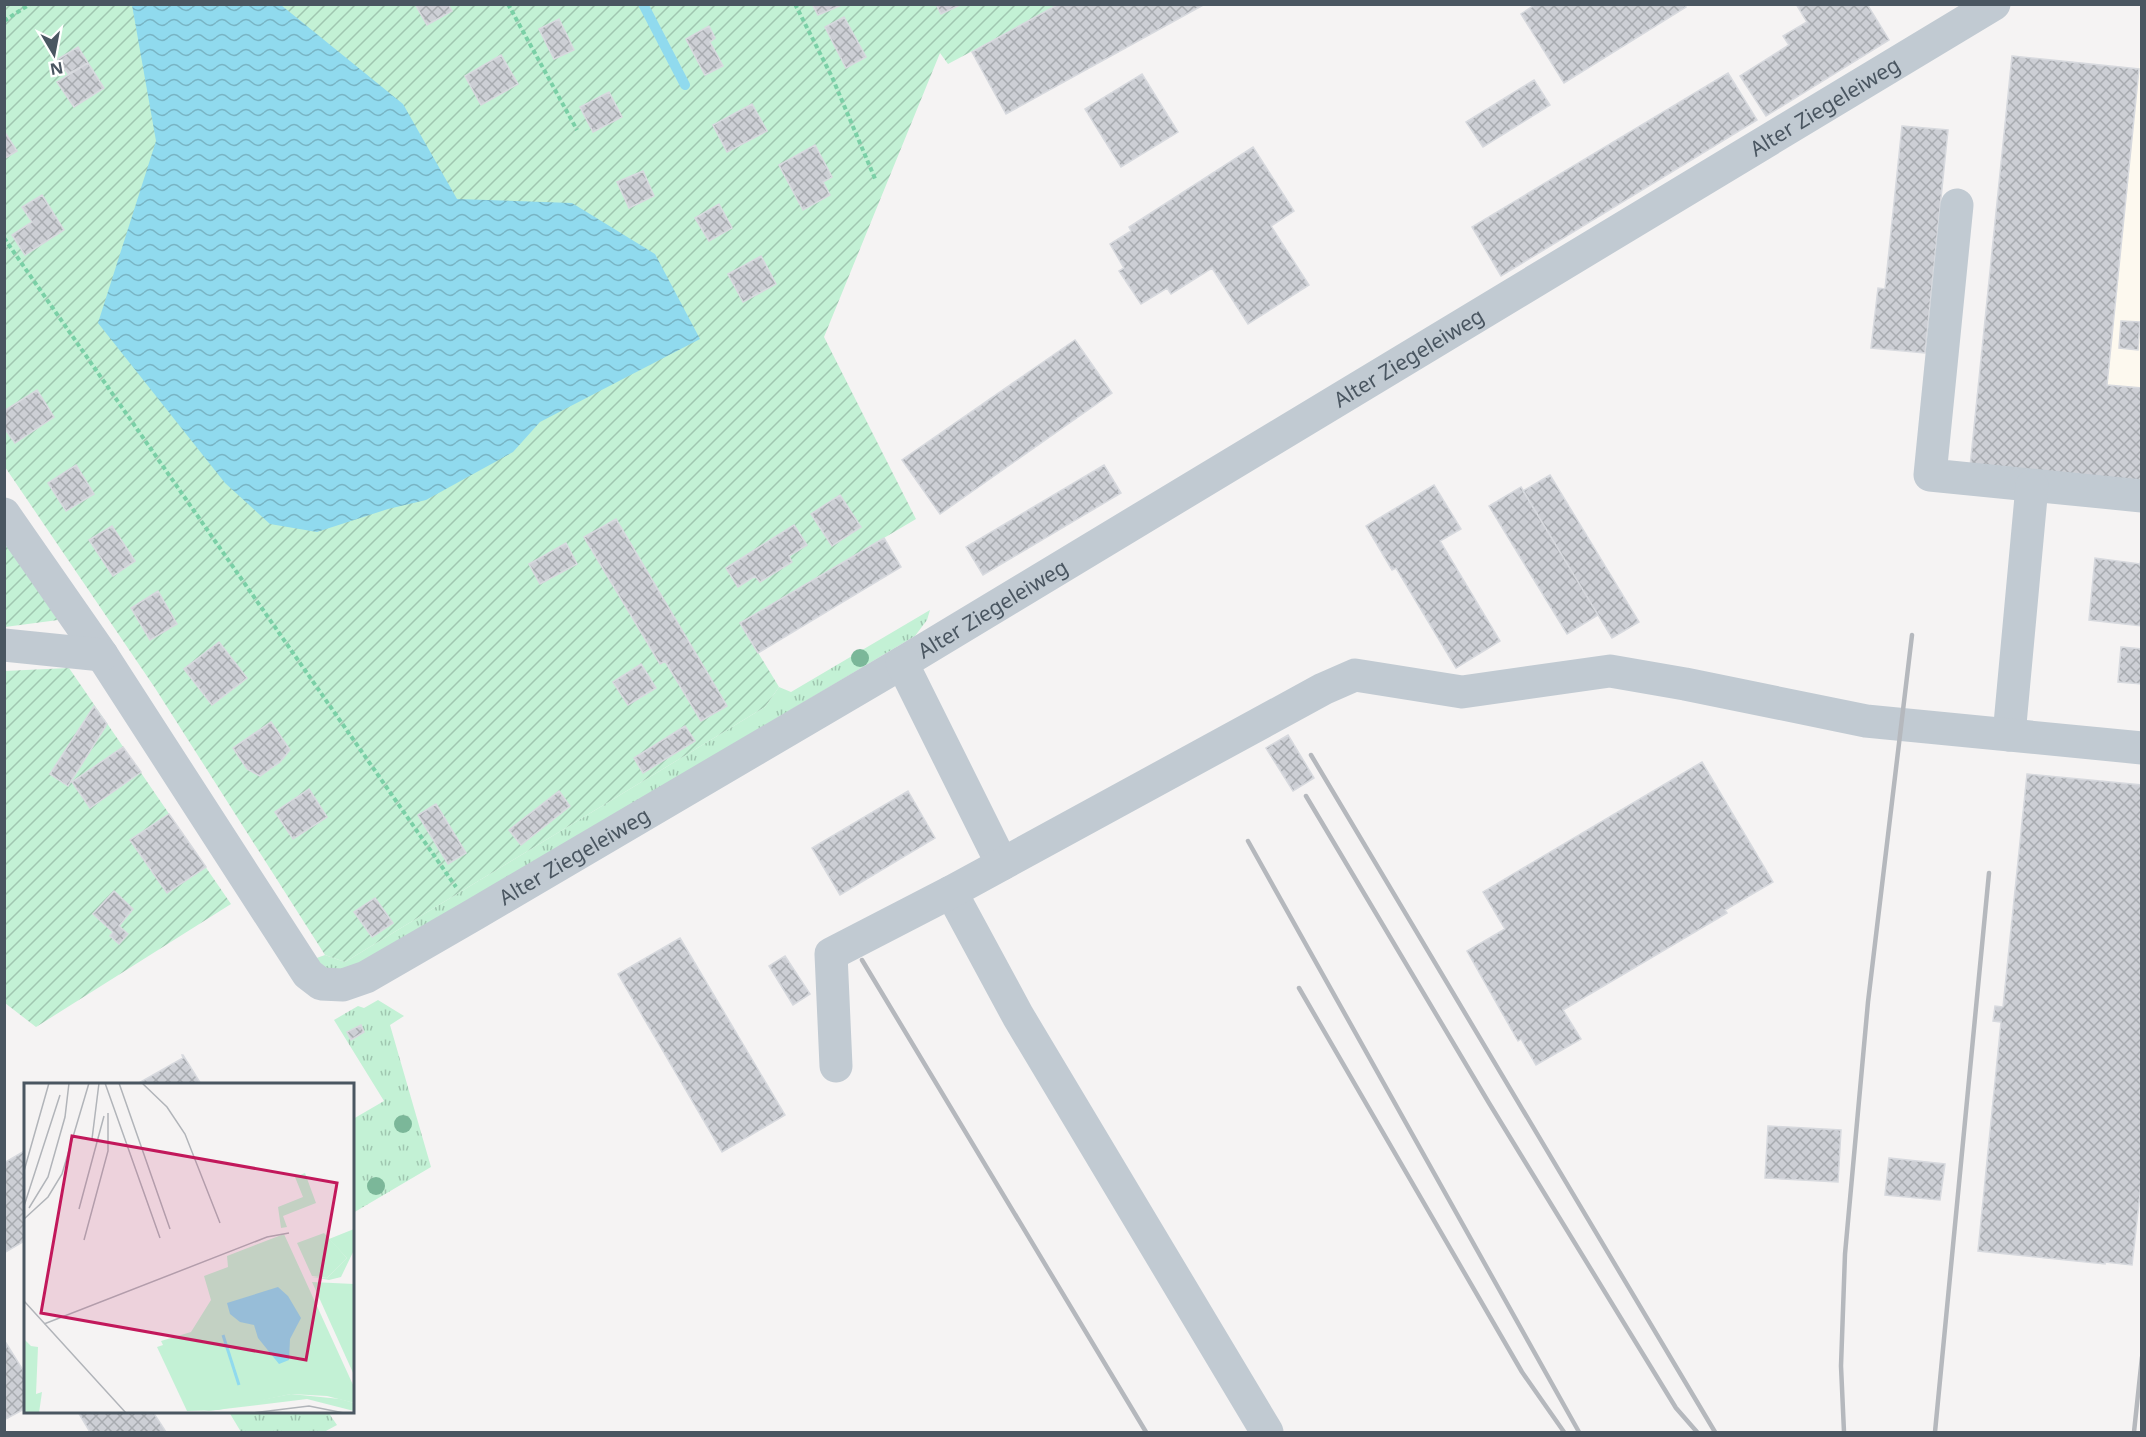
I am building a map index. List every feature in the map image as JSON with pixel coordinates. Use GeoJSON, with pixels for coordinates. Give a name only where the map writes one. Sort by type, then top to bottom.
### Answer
{"type":"FeatureCollection","features":[{"type":"Feature","properties":{"kind":"street","name":"Alter Ziegeleiweg"},"geometry":{"type":"LineString","coordinates":[[4,514],[102,655],[308,974],[321,984],[343,985],[358,979],[475,914],[902,663],[1994,4]]}},
{"type":"Feature","properties":{"kind":"street"},"geometry":{"type":"LineString","coordinates":[[1958,205],[1930,474],[2142,496]]}},
{"type":"Feature","properties":{"kind":"street"},"geometry":{"type":"LineString","coordinates":[[2008,735],[2032,486]]}},
{"type":"Feature","properties":{"kind":"street"},"geometry":{"type":"LineString","coordinates":[[4,645],[102,655]]}},
{"type":"Feature","properties":{"kind":"street"},"geometry":{"type":"LineString","coordinates":[[902,663],[1002,864]]}},
{"type":"Feature","properties":{"kind":"street"},"geometry":{"type":"LineString","coordinates":[[836,1066],[831,954],[951,892],[1323,689],[1355,675],[1462,692],[1610,671],[1866,721],[2142,748]]}},
{"type":"Feature","properties":{"kind":"street"},"geometry":{"type":"LineString","coordinates":[[951,892],[1018,1016],[1267,1432]]}},
{"type":"Feature","properties":{"kind":"path"},"geometry":{"type":"LineString","coordinates":[[4,21],[30,4]]}},
{"type":"Feature","properties":{"kind":"path"},"geometry":{"type":"LineString","coordinates":[[508,4],[578,130]]}},
{"type":"Feature","properties":{"kind":"path"},"geometry":{"type":"LineString","coordinates":[[795,4],[832,77],[876,181]]}},
{"type":"Feature","properties":{"kind":"path"},"geometry":{"type":"LineString","coordinates":[[4,238],[475,914]]}},
{"type":"Feature","properties":{"kind":"shaded area"},"geometry":{"type":"Polygon","coordinates":[[[2141,47],[2141,388],[2107,385],[2141,47]]]}},
{"type":"Feature","properties":{"kind":"green space"},"geometry":{"type":"Polygon","coordinates":[[[4,5],[1059,5],[948,64],[940,53],[824,337],[916,519],[740,623],[779,687],[765,707],[345,962],[325,955],[155,688],[5,467],[4,5]]]}},
{"type":"Feature","properties":{"kind":"green space"},"geometry":{"type":"Polygon","coordinates":[[[5,542],[58,620],[5,627],[5,542]]]}},
{"type":"Feature","properties":{"kind":"green space"},"geometry":{"type":"Polygon","coordinates":[[[930,610],[927,620],[915,636],[341,977],[311,960],[325,955],[345,962],[765,707],[779,687],[791,692],[930,610]]]}},
{"type":"Feature","properties":{"kind":"green space"},"geometry":{"type":"Polygon","coordinates":[[[69,668],[231,904],[36,1027],[5,1003],[4,671],[69,668]]]}},
{"type":"Feature","properties":{"kind":"green space"},"geometry":{"type":"Polygon","coordinates":[[[378,1000],[404,1016],[390,1025],[431,1167],[354,1212],[354,1118],[384,1101],[334,1020],[358,1006],[364,1008],[378,1000]]]}},
{"type":"Feature","properties":{"kind":"green space"},"geometry":{"type":"Polygon","coordinates":[[[230,1413],[329,1413],[337,1425],[324,1432],[241,1432],[230,1413]]]}},
{"type":"Feature","properties":{"kind":"water"},"geometry":{"type":"Polygon","coordinates":[[[132,5],[281,5],[403,104],[457,199],[572,203],[655,254],[700,339],[540,422],[513,452],[426,500],[388,509],[317,532],[270,524],[225,483],[98,323],[156,141],[132,5]]]}},
{"type":"Feature","properties":{"kind":"building"},"geometry":{"type":"Polygon","coordinates":[[[415,4],[448,4],[452,11],[427,25],[415,4]]]}},
{"type":"Feature","properties":{"kind":"building"},"geometry":{"type":"Polygon","coordinates":[[[812,4],[842,4],[842,5],[818,15],[812,4]]]}},
{"type":"Feature","properties":{"kind":"building"},"geometry":{"type":"Polygon","coordinates":[[[936,4],[962,4],[941,14],[936,4]]]}},
{"type":"Feature","properties":{"kind":"building"},"geometry":{"type":"Polygon","coordinates":[[[1059,4],[1205,4],[1006,114],[972,52],[1059,4]]]}},
{"type":"Feature","properties":{"kind":"building"},"geometry":{"type":"Polygon","coordinates":[[[1536,4],[1684,4],[1686,7],[1564,83],[1521,14],[1536,4]]]}},
{"type":"Feature","properties":{"kind":"building"},"geometry":{"type":"Polygon","coordinates":[[[1796,4],[1867,4],[1889,40],[1766,116],[1740,76],[1789,45],[1783,36],[1807,22],[1796,4]]]}},
{"type":"Feature","properties":{"kind":"building"},"geometry":{"type":"Polygon","coordinates":[[[844,17],[866,57],[846,68],[825,27],[844,17]]]}},
{"type":"Feature","properties":{"kind":"building"},"geometry":{"type":"Polygon","coordinates":[[[559,19],[574,50],[554,59],[539,29],[559,19]]]}},
{"type":"Feature","properties":{"kind":"building"},"geometry":{"type":"Polygon","coordinates":[[[709,26],[715,38],[710,42],[723,66],[705,75],[686,39],[709,26]]]}},
{"type":"Feature","properties":{"kind":"building"},"geometry":{"type":"Polygon","coordinates":[[[78,47],[88,63],[68,74],[58,59],[78,47]]]}},
{"type":"Feature","properties":{"kind":"building"},"geometry":{"type":"Polygon","coordinates":[[[501,55],[518,84],[481,105],[465,76],[501,55]]]}},
{"type":"Feature","properties":{"kind":"building"},"geometry":{"type":"Polygon","coordinates":[[[2012,56],[2139,69],[2107,385],[2142,388],[2142,485],[1970,467],[2012,56]]]}},
{"type":"Feature","properties":{"kind":"building"},"geometry":{"type":"Polygon","coordinates":[[[88,63],[104,88],[74,107],[57,82],[88,63]]]}},
{"type":"Feature","properties":{"kind":"building"},"geometry":{"type":"Polygon","coordinates":[[[1728,73],[1757,120],[1501,276],[1472,227],[1728,73]]]}},
{"type":"Feature","properties":{"kind":"building"},"geometry":{"type":"Polygon","coordinates":[[[1142,74],[1178,132],[1121,167],[1085,109],[1142,74]]]}},
{"type":"Feature","properties":{"kind":"building"},"geometry":{"type":"Polygon","coordinates":[[[1534,80],[1550,105],[1483,147],[1466,122],[1534,80]]]}},
{"type":"Feature","properties":{"kind":"building"},"geometry":{"type":"Polygon","coordinates":[[[609,92],[622,117],[593,132],[580,107],[609,92]]]}},
{"type":"Feature","properties":{"kind":"building"},"geometry":{"type":"Polygon","coordinates":[[[752,104],[767,131],[727,152],[713,125],[752,104]]]}},
{"type":"Feature","properties":{"kind":"building"},"geometry":{"type":"Polygon","coordinates":[[[1902,126],[1948,130],[1925,353],[1871,348],[1878,288],[1885,289],[1902,126]]]}},
{"type":"Feature","properties":{"kind":"building"},"geometry":{"type":"Polygon","coordinates":[[[4,131],[17,151],[4,159],[4,131]]]}},
{"type":"Feature","properties":{"kind":"building"},"geometry":{"type":"Polygon","coordinates":[[[815,145],[832,177],[823,182],[830,195],[803,210],[779,165],[815,145]]]}},
{"type":"Feature","properties":{"kind":"building"},"geometry":{"type":"Polygon","coordinates":[[[1253,147],[1294,211],[1271,226],[1309,285],[1248,324],[1212,268],[1171,294],[1167,288],[1141,304],[1119,271],[1124,268],[1110,244],[1131,231],[1129,227],[1253,147]]]}},
{"type":"Feature","properties":{"kind":"building"},"geometry":{"type":"Polygon","coordinates":[[[643,171],[654,196],[629,208],[617,182],[643,171]]]}},
{"type":"Feature","properties":{"kind":"building"},"geometry":{"type":"Polygon","coordinates":[[[42,195],[64,230],[25,255],[12,235],[32,222],[22,207],[42,195]]]}},
{"type":"Feature","properties":{"kind":"building"},"geometry":{"type":"Polygon","coordinates":[[[719,204],[732,228],[709,241],[695,218],[719,204]]]}},
{"type":"Feature","properties":{"kind":"building"},"geometry":{"type":"Polygon","coordinates":[[[761,256],[776,284],[743,302],[728,274],[761,256]]]}},
{"type":"Feature","properties":{"kind":"building"},"geometry":{"type":"Polygon","coordinates":[[[2121,321],[2140,322],[2138,350],[2119,348],[2121,321]]]}},
{"type":"Feature","properties":{"kind":"building"},"geometry":{"type":"Polygon","coordinates":[[[1075,340],[1112,393],[940,514],[902,460],[1075,340]]]}},
{"type":"Feature","properties":{"kind":"building"},"geometry":{"type":"Polygon","coordinates":[[[37,390],[54,417],[15,443],[4,428],[4,411],[37,390]]]}},
{"type":"Feature","properties":{"kind":"building"},"geometry":{"type":"Polygon","coordinates":[[[76,465],[94,494],[66,511],[48,483],[76,465]]]}},
{"type":"Feature","properties":{"kind":"building"},"geometry":{"type":"Polygon","coordinates":[[[1104,465],[1121,493],[983,575],[966,547],[1104,465]]]}},
{"type":"Feature","properties":{"kind":"building"},"geometry":{"type":"Polygon","coordinates":[[[1550,475],[1639,622],[1612,638],[1523,491],[1550,475]]]}},
{"type":"Feature","properties":{"kind":"building"},"geometry":{"type":"Polygon","coordinates":[[[1434,485],[1461,529],[1440,541],[1500,641],[1456,668],[1396,568],[1392,570],[1366,526],[1434,485]]]}},
{"type":"Feature","properties":{"kind":"building"},"geometry":{"type":"Polygon","coordinates":[[[1521,487],[1598,615],[1567,634],[1489,506],[1521,487]]]}},
{"type":"Feature","properties":{"kind":"building"},"geometry":{"type":"Polygon","coordinates":[[[840,495],[861,527],[832,546],[811,514],[840,495]]]}},
{"type":"Feature","properties":{"kind":"building"},"geometry":{"type":"Polygon","coordinates":[[[616,519],[727,706],[701,721],[665,661],[660,664],[584,537],[616,519]]]}},
{"type":"Feature","properties":{"kind":"building"},"geometry":{"type":"Polygon","coordinates":[[[794,525],[807,545],[789,556],[792,562],[760,582],[755,576],[738,587],[726,568],[794,525]]]}},
{"type":"Feature","properties":{"kind":"building"},"geometry":{"type":"Polygon","coordinates":[[[112,526],[135,561],[113,576],[89,540],[112,526]]]}},
{"type":"Feature","properties":{"kind":"building"},"geometry":{"type":"Polygon","coordinates":[[[884,538],[901,567],[758,653],[740,623],[884,538]]]}},
{"type":"Feature","properties":{"kind":"building"},"geometry":{"type":"Polygon","coordinates":[[[566,543],[577,564],[540,584],[529,564],[566,543]]]}},
{"type":"Feature","properties":{"kind":"building"},"geometry":{"type":"Polygon","coordinates":[[[2142,553],[2142,626],[2089,620],[2095,558],[2140,564],[2142,553]]]}},
{"type":"Feature","properties":{"kind":"building"},"geometry":{"type":"Polygon","coordinates":[[[158,591],[177,624],[150,640],[131,608],[158,591]]]}},
{"type":"Feature","properties":{"kind":"building"},"geometry":{"type":"Polygon","coordinates":[[[219,642],[247,678],[212,705],[184,669],[219,642]]]}},
{"type":"Feature","properties":{"kind":"building"},"geometry":{"type":"Polygon","coordinates":[[[2121,647],[2142,649],[2142,684],[2118,682],[2121,647]]]}},
{"type":"Feature","properties":{"kind":"building"},"geometry":{"type":"Polygon","coordinates":[[[641,664],[656,688],[628,705],[613,682],[641,664]]]}},
{"type":"Feature","properties":{"kind":"building"},"geometry":{"type":"Polygon","coordinates":[[[94,706],[107,724],[68,786],[50,774],[94,706]]]}},
{"type":"Feature","properties":{"kind":"building"},"geometry":{"type":"Polygon","coordinates":[[[271,722],[290,750],[280,762],[260,776],[247,769],[233,748],[271,722]]]}},
{"type":"Feature","properties":{"kind":"building"},"geometry":{"type":"Polygon","coordinates":[[[685,726],[695,741],[643,773],[634,758],[685,726]]]}},
{"type":"Feature","properties":{"kind":"building"},"geometry":{"type":"Polygon","coordinates":[[[1288,735],[1314,778],[1293,791],[1266,748],[1288,735]]]}},
{"type":"Feature","properties":{"kind":"building"},"geometry":{"type":"Polygon","coordinates":[[[123,747],[141,772],[90,808],[72,782],[123,747]]]}},
{"type":"Feature","properties":{"kind":"building"},"geometry":{"type":"Polygon","coordinates":[[[1702,762],[1773,882],[1725,910],[1727,913],[1563,1010],[1581,1039],[1536,1065],[1521,1039],[1518,1041],[1467,951],[1505,929],[1483,892],[1702,762]]]}},
{"type":"Feature","properties":{"kind":"building"},"geometry":{"type":"Polygon","coordinates":[[[2027,774],[2142,785],[2142,1176],[2132,1265],[1978,1251],[2001,1022],[1993,1021],[1995,1006],[2003,1007],[2027,774]]]}},
{"type":"Feature","properties":{"kind":"building"},"geometry":{"type":"Polygon","coordinates":[[[309,789],[327,817],[293,839],[275,812],[309,789]]]}},
{"type":"Feature","properties":{"kind":"building"},"geometry":{"type":"Polygon","coordinates":[[[559,791],[570,806],[521,845],[509,830],[559,791]]]}},
{"type":"Feature","properties":{"kind":"building"},"geometry":{"type":"Polygon","coordinates":[[[908,791],[935,838],[840,895],[812,848],[908,791]]]}},
{"type":"Feature","properties":{"kind":"building"},"geometry":{"type":"Polygon","coordinates":[[[436,804],[466,853],[448,864],[418,815],[436,804]]]}},
{"type":"Feature","properties":{"kind":"building"},"geometry":{"type":"Polygon","coordinates":[[[169,814],[206,867],[167,893],[130,840],[169,814]]]}},
{"type":"Feature","properties":{"kind":"building"},"geometry":{"type":"Polygon","coordinates":[[[114,891],[133,909],[119,926],[128,934],[119,944],[110,936],[113,932],[93,914],[114,891]]]}},
{"type":"Feature","properties":{"kind":"building"},"geometry":{"type":"Polygon","coordinates":[[[375,898],[393,923],[372,937],[354,912],[375,898]]]}},
{"type":"Feature","properties":{"kind":"building"},"geometry":{"type":"Polygon","coordinates":[[[680,938],[785,1115],[722,1152],[618,974],[680,938]]]}},
{"type":"Feature","properties":{"kind":"building"},"geometry":{"type":"Polygon","coordinates":[[[785,956],[810,994],[793,1005],[769,966],[785,956]]]}},
{"type":"Feature","properties":{"kind":"building"},"geometry":{"type":"Polygon","coordinates":[[[361,1025],[364,1032],[351,1040],[347,1032],[361,1025]]]}},
{"type":"Feature","properties":{"kind":"building"},"geometry":{"type":"Polygon","coordinates":[[[182,1055],[200,1083],[139,1083],[183,1058],[182,1055]]]}},
{"type":"Feature","properties":{"kind":"building"},"geometry":{"type":"Polygon","coordinates":[[[1768,1126],[1841,1130],[1838,1182],[1765,1178],[1768,1126]]]}},
{"type":"Feature","properties":{"kind":"building"},"geometry":{"type":"Polygon","coordinates":[[[24,1151],[24,1241],[4,1253],[4,1163],[24,1151]]]}},
{"type":"Feature","properties":{"kind":"building"},"geometry":{"type":"Polygon","coordinates":[[[1889,1158],[1945,1164],[1940,1200],[1885,1195],[1889,1158]]]}},
{"type":"Feature","properties":{"kind":"building"},"geometry":{"type":"Polygon","coordinates":[[[6,1343],[24,1372],[24,1409],[4,1420],[4,1344],[6,1343]]]}},
{"type":"Feature","properties":{"kind":"building"},"geometry":{"type":"Polygon","coordinates":[[[79,1413],[154,1413],[166,1432],[90,1432],[79,1413]]]}},
{"type":"Feature","properties":{"kind":"waterway"},"geometry":{"type":"LineString","coordinates":[[643,4],[685,85]]}},
{"type":"Feature","properties":{"kind":"railway"},"geometry":{"type":"LineString","coordinates":[[1844,1432],[1841,1366],[1845,1254],[1868,1002],[1912,635]]}},
{"type":"Feature","properties":{"kind":"railway"},"geometry":{"type":"LineString","coordinates":[[1311,755],[1715,1432]]}},
{"type":"Feature","properties":{"kind":"railway"},"geometry":{"type":"LineString","coordinates":[[1306,796],[1489,1103],[1676,1408],[1697,1432]]}},
{"type":"Feature","properties":{"kind":"railway"},"geometry":{"type":"LineString","coordinates":[[1248,841],[1579,1432]]}},
{"type":"Feature","properties":{"kind":"railway"},"geometry":{"type":"LineString","coordinates":[[1935,1432],[1989,873]]}},
{"type":"Feature","properties":{"kind":"railway"},"geometry":{"type":"LineString","coordinates":[[862,960],[1146,1432]]}},
{"type":"Feature","properties":{"kind":"railway"},"geometry":{"type":"LineString","coordinates":[[1299,988],[1522,1372],[1564,1432]]}},
{"type":"Feature","properties":{"kind":"railway"},"geometry":{"type":"LineString","coordinates":[[2134,1432],[2142,1357]]}}]}
